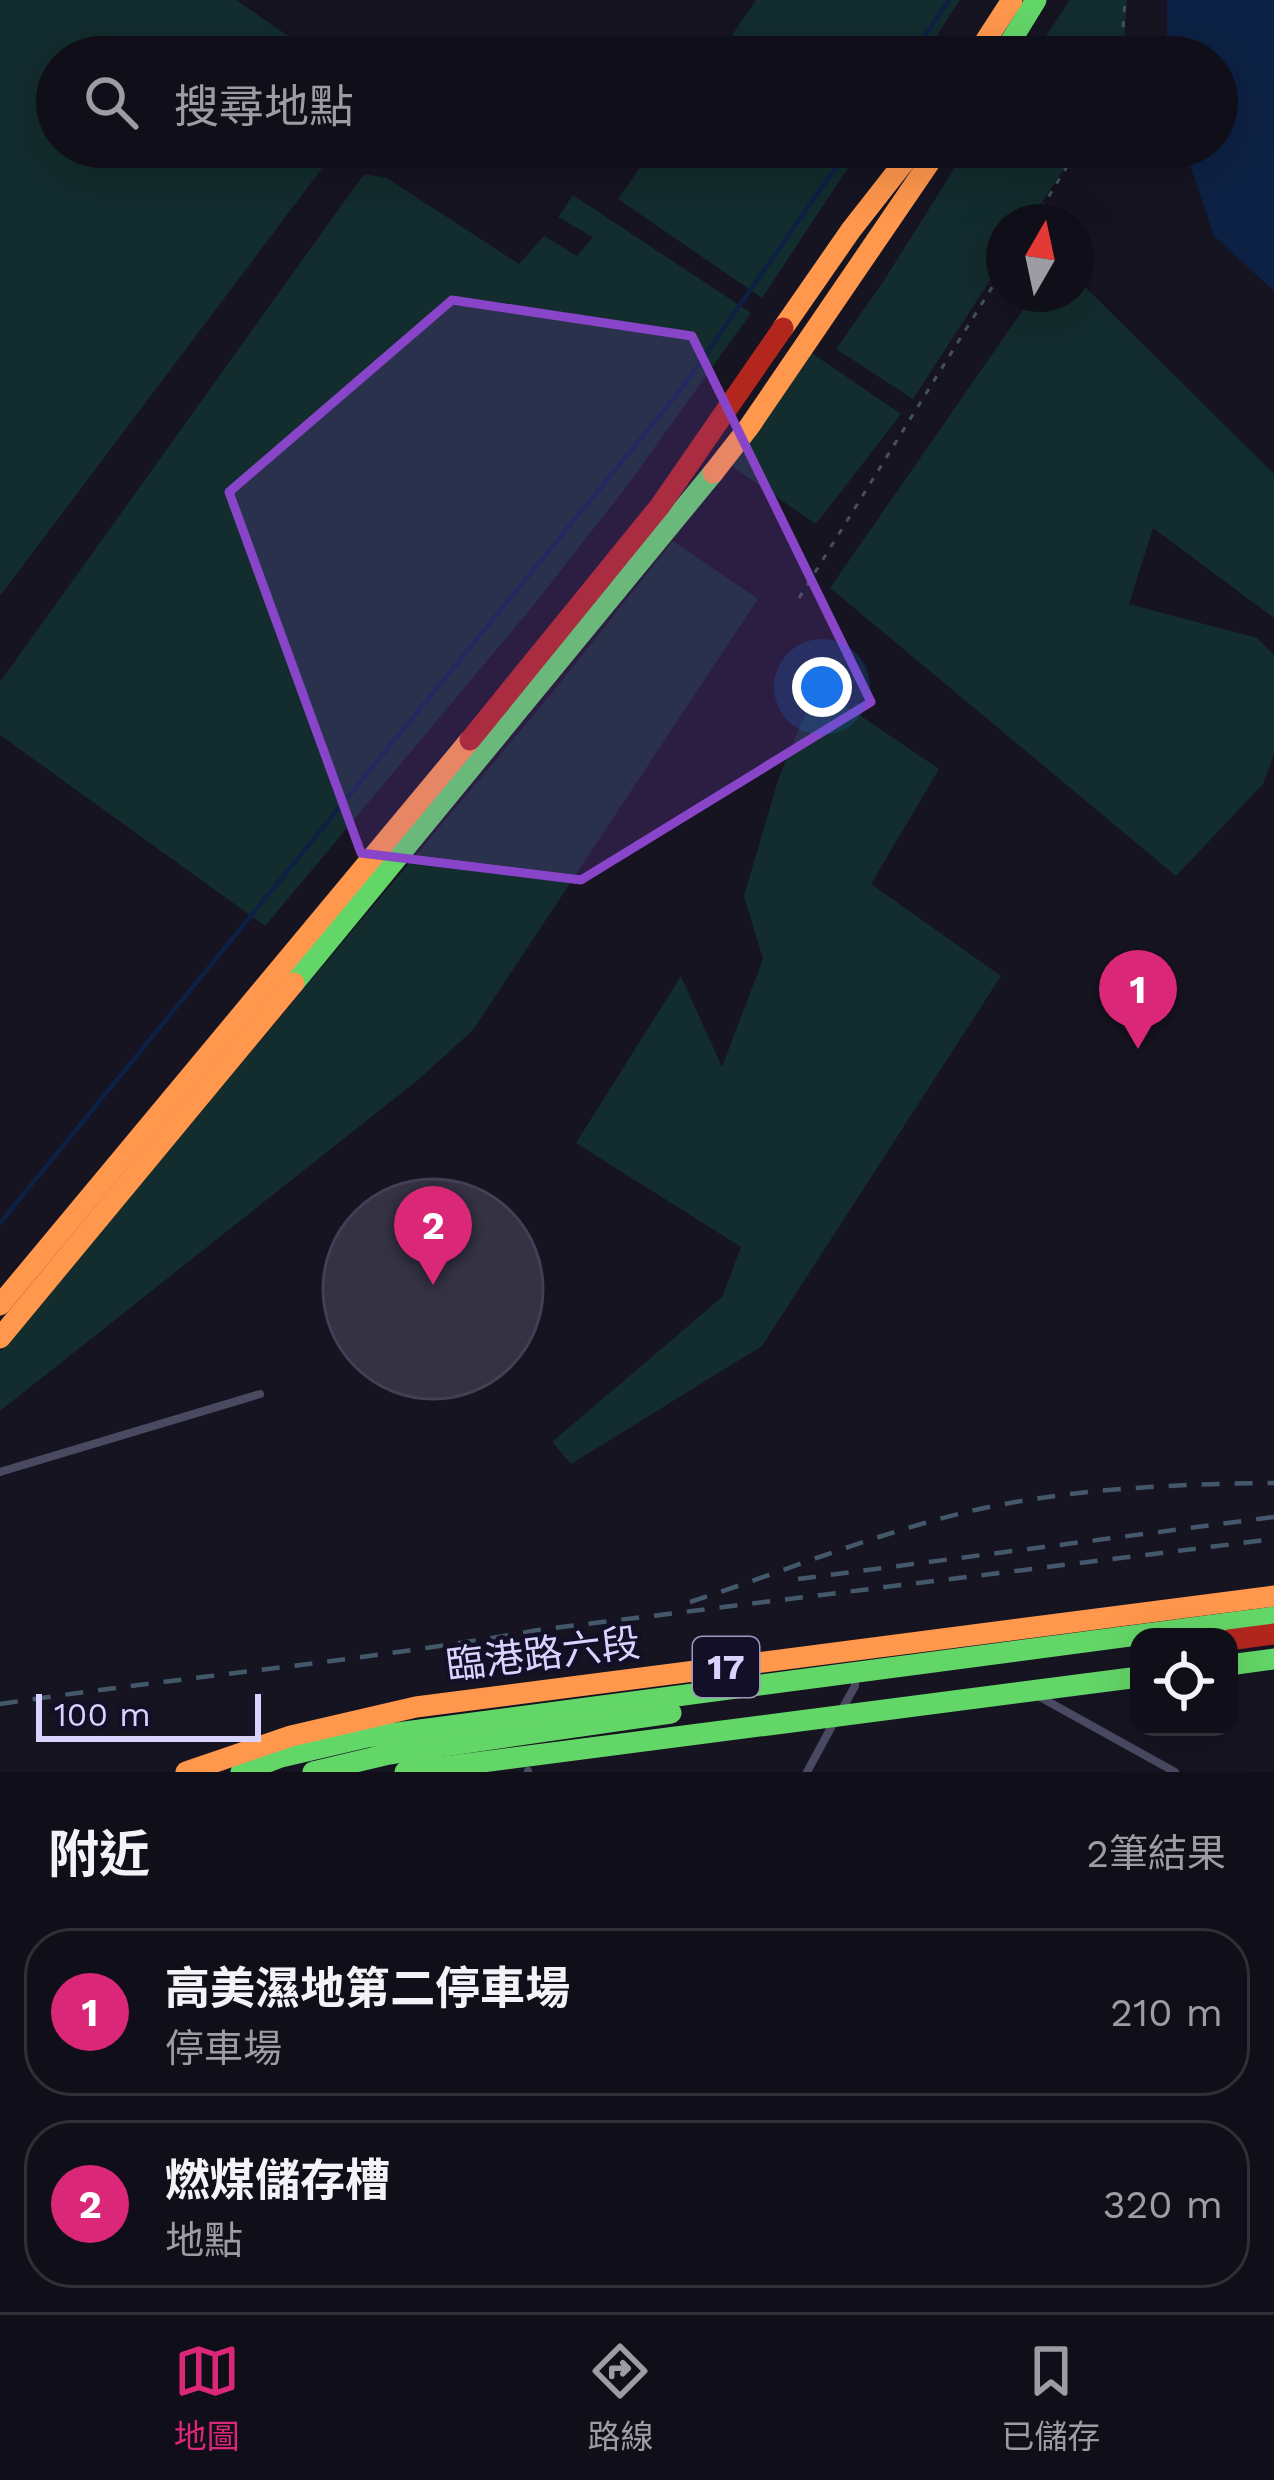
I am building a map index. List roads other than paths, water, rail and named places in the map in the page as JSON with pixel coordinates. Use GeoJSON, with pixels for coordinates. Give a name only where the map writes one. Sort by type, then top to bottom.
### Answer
{"type":"FeatureCollection","features":[{"type":"Feature","properties":{"kind":"main road"},"geometry":{"type":"LineString","coordinates":[[989,36],[1012,0]]}},
{"type":"Feature","properties":{"kind":"main road"},"geometry":{"type":"LineString","coordinates":[[1014,36],[1036,0]]}},
{"type":"Feature","properties":{"kind":"main road"},"geometry":{"type":"LineString","coordinates":[[302,959],[660,506],[851,230],[900,168]]}},
{"type":"Feature","properties":{"kind":"main road"},"geometry":{"type":"LineString","coordinates":[[0,1338],[71,1236],[302,959],[576,646],[748,427],[926,168]]}},
{"type":"Feature","properties":{"kind":"main road"},"geometry":{"type":"LineString","coordinates":[[0,1305],[71,1236]]}},
{"type":"Feature","properties":{"kind":"main road","name":"臨港路六段"},"geometry":{"type":"LineString","coordinates":[[313,1772],[388,1754],[1274,1596]]}},
{"type":"Feature","properties":{"kind":"main road","name":"臨港路六段"},"geometry":{"type":"LineString","coordinates":[[241,1772],[281,1757],[367,1737],[1274,1617]]}},
{"type":"Feature","properties":{"kind":"main road"},"geometry":{"type":"LineString","coordinates":[[1238,1639],[1274,1634]]}},
{"type":"Feature","properties":{"kind":"main road","name":"臨港路六段"},"geometry":{"type":"LineString","coordinates":[[186,1772],[291,1736],[416,1707],[1130,1652]]}},
{"type":"Feature","properties":{"kind":"main road"},"geometry":{"type":"LineString","coordinates":[[1238,1664],[1274,1659]]}},
{"type":"Feature","properties":{"kind":"main road","name":"17"},"geometry":{"type":"LineString","coordinates":[[405,1772],[1130,1678]]}},
{"type":"Feature","properties":{"kind":"lane"},"geometry":{"type":"LineString","coordinates":[[0,1472],[260,1394]]}},
{"type":"Feature","properties":{"kind":"lane"},"geometry":{"type":"LineString","coordinates":[[807,1772],[836,1718],[854,1670]]}},
{"type":"Feature","properties":{"kind":"lane"},"geometry":{"type":"LineString","coordinates":[[1029,1692],[1175,1772]]}},
{"type":"Feature","properties":{"kind":"water"},"geometry":{"type":"Polygon","coordinates":[[[1167,0],[1274,0],[1274,291],[1214,236],[1191,168],[1238,168],[1238,36],[1167,36],[1167,0]]]}},
{"type":"Feature","properties":{"kind":"waterway"},"geometry":{"type":"LineString","coordinates":[[925,36],[949,0]]}},
{"type":"Feature","properties":{"kind":"waterway"},"geometry":{"type":"LineString","coordinates":[[0,1223],[682,388],[835,168]]}},
{"type":"Feature","properties":{"kind":"railway"},"geometry":{"type":"LineString","coordinates":[[690,1602],[876,1538],[989,1507],[1131,1488],[1274,1483]]}},
{"type":"Feature","properties":{"kind":"railway"},"geometry":{"type":"LineString","coordinates":[[798,1579],[1274,1517]]}},
{"type":"Feature","properties":{"kind":"railway"},"geometry":{"type":"LineString","coordinates":[[0,1704],[538,1630],[1274,1539]]}},
{"type":"Feature","properties":{"kind":"place","name":"高美濕地第二停車場"},"geometry":{"type":"Point","coordinates":[1138,1049]}},
{"type":"Feature","properties":{"kind":"place","name":"燃煤儲存槽"},"geometry":{"type":"Point","coordinates":[433,1285]}}]}
